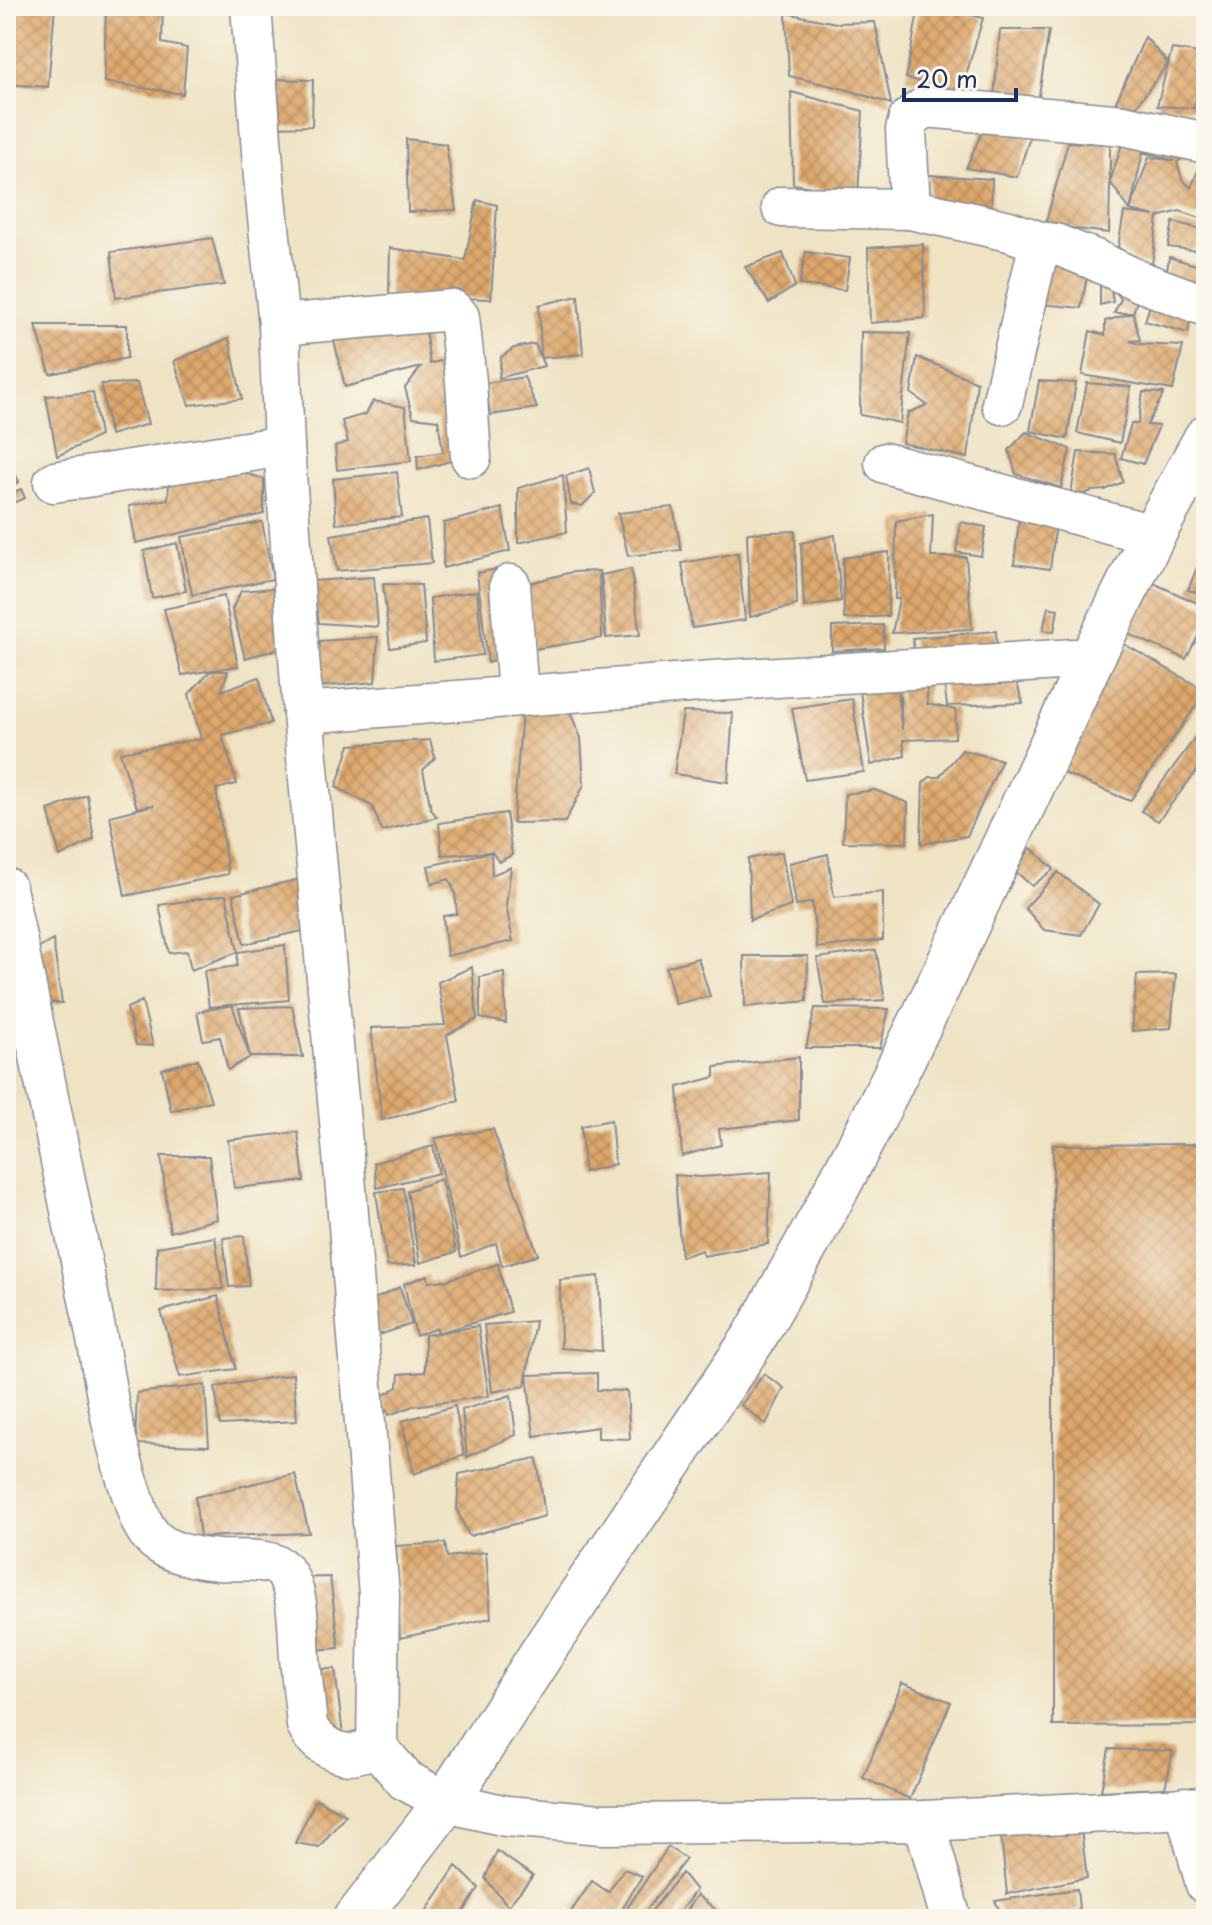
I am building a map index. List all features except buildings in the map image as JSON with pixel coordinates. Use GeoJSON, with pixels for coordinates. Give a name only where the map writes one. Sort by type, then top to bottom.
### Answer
{"type":"FeatureCollection","features":[{"type":"Feature","properties":{"kind":"main road"},"geometry":{"type":"LineString","coordinates":[[356,1919],[455,1804],[549,1642],[754,1338],[871,1124],[1092,658],[1153,535],[1206,438]]}},
{"type":"Feature","properties":{"kind":"street"},"geometry":{"type":"LineString","coordinates":[[251,6],[279,325],[284,446],[303,713],[379,1595],[377,1747],[405,1780],[455,1804],[506,1816],[602,1824],[924,1821],[1196,1807],[1206,1884]]}},
{"type":"Feature","properties":{"kind":"street"},"geometry":{"type":"LineString","coordinates":[[910,209],[906,130],[909,119],[925,107],[1123,125],[1206,143]]}},
{"type":"Feature","properties":{"kind":"street"},"geometry":{"type":"LineString","coordinates":[[782,207],[910,209],[1009,231],[1055,244],[1206,306]]}},
{"type":"Feature","properties":{"kind":"street"},"geometry":{"type":"LineString","coordinates":[[1002,404],[1040,242]]}},
{"type":"Feature","properties":{"kind":"street"},"geometry":{"type":"LineString","coordinates":[[279,325],[456,312],[466,382],[471,457]]}},
{"type":"Feature","properties":{"kind":"street"},"geometry":{"type":"LineString","coordinates":[[54,482],[284,446]]}},
{"type":"Feature","properties":{"kind":"street"},"geometry":{"type":"LineString","coordinates":[[885,463],[1153,535]]}},
{"type":"Feature","properties":{"kind":"street"},"geometry":{"type":"LineString","coordinates":[[510,585],[518,696]]}},
{"type":"Feature","properties":{"kind":"street"},"geometry":{"type":"LineString","coordinates":[[303,713],[713,681],[1092,658]]}},
{"type":"Feature","properties":{"kind":"street"},"geometry":{"type":"LineString","coordinates":[[6,888],[112,1425],[140,1517],[150,1535],[169,1549],[207,1559],[276,1564],[285,1572],[292,1588],[298,1619],[310,1733],[330,1748],[351,1754],[377,1747]]}},
{"type":"Feature","properties":{"kind":"street"},"geometry":{"type":"LineString","coordinates":[[924,1821],[951,1919]]}}]}
